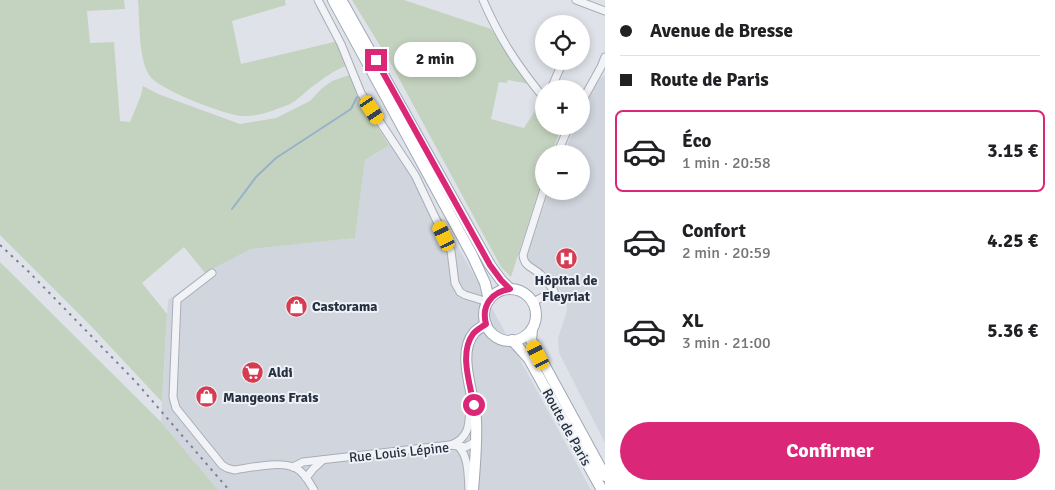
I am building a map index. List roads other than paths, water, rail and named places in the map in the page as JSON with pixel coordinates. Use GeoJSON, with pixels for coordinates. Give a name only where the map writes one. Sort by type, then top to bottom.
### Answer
{"type":"FeatureCollection","features":[{"type":"Feature","properties":{"kind":"main road"},"geometry":{"type":"LineString","coordinates":[[333,0],[468,247],[485,283],[488,301],[485,313],[486,324],[499,338],[512,340],[520,339],[532,329],[536,316],[533,302],[524,292],[510,289],[502,290],[488,301]]}},
{"type":"Feature","properties":{"kind":"main road"},"geometry":{"type":"LineString","coordinates":[[341,0],[490,265],[510,289]]}},
{"type":"Feature","properties":{"kind":"main road"},"geometry":{"type":"LineString","coordinates":[[474,490],[476,413],[466,362],[470,339],[474,332],[486,324]]}},
{"type":"Feature","properties":{"kind":"main road","name":"Route de Paris"},"geometry":{"type":"LineString","coordinates":[[532,329],[531,340],[538,355],[605,476]]}},
{"type":"Feature","properties":{"kind":"main road","name":"Route de Paris"},"geometry":{"type":"LineString","coordinates":[[512,340],[529,359],[602,490]]}},
{"type":"Feature","properties":{"kind":"street"},"geometry":{"type":"LineString","coordinates":[[318,0],[341,44],[361,93],[419,184],[451,251],[455,283],[460,292],[488,301]]}},
{"type":"Feature","properties":{"kind":"street"},"geometry":{"type":"LineString","coordinates":[[482,0],[508,52],[535,86]]}},
{"type":"Feature","properties":{"kind":"street"},"geometry":{"type":"LineString","coordinates":[[576,0],[605,11]]}},
{"type":"Feature","properties":{"kind":"street"},"geometry":{"type":"LineString","coordinates":[[590,88],[603,67],[605,57]]}},
{"type":"Feature","properties":{"kind":"street"},"geometry":{"type":"LineString","coordinates":[[533,302],[554,291],[542,274],[526,266],[523,255],[540,200]]}},
{"type":"Feature","properties":{"kind":"street","name":"Rue Louis Lépine"},"geometry":{"type":"LineString","coordinates":[[212,273],[177,300],[173,397],[176,408],[227,468],[234,470],[279,465],[293,467],[303,462],[450,445],[459,447],[463,452],[466,460],[469,490]]}},
{"type":"Feature","properties":{"kind":"street"},"geometry":{"type":"LineString","coordinates":[[450,445],[459,442],[467,432],[470,409],[469,380]]}},
{"type":"Feature","properties":{"kind":"street"},"geometry":{"type":"LineString","coordinates":[[459,447],[470,446],[476,441]]}},
{"type":"Feature","properties":{"kind":"street"},"geometry":{"type":"LineString","coordinates":[[306,478],[323,460]]}},
{"type":"Feature","properties":{"kind":"street"},"geometry":{"type":"LineString","coordinates":[[293,467],[306,478],[314,490]]}},
{"type":"Feature","properties":{"kind":"waterway"},"geometry":{"type":"LineString","coordinates":[[232,209],[256,177],[276,158],[351,109],[357,97]]}},
{"type":"Feature","properties":{"kind":"railway"},"geometry":{"type":"LineString","coordinates":[[0,245],[28,271],[136,382],[229,490]]}},
{"type":"Feature","properties":{"kind":"place","name":"Hôpital de Fleyriat"},"geometry":{"type":"Point","coordinates":[566,258]}},
{"type":"Feature","properties":{"kind":"place","name":"Castorama"},"geometry":{"type":"Point","coordinates":[296,306]}},
{"type":"Feature","properties":{"kind":"place","name":"Aldi"},"geometry":{"type":"Point","coordinates":[252,372]}},
{"type":"Feature","properties":{"kind":"place","name":"Mangeons Frais"},"geometry":{"type":"Point","coordinates":[207,397]}}]}
